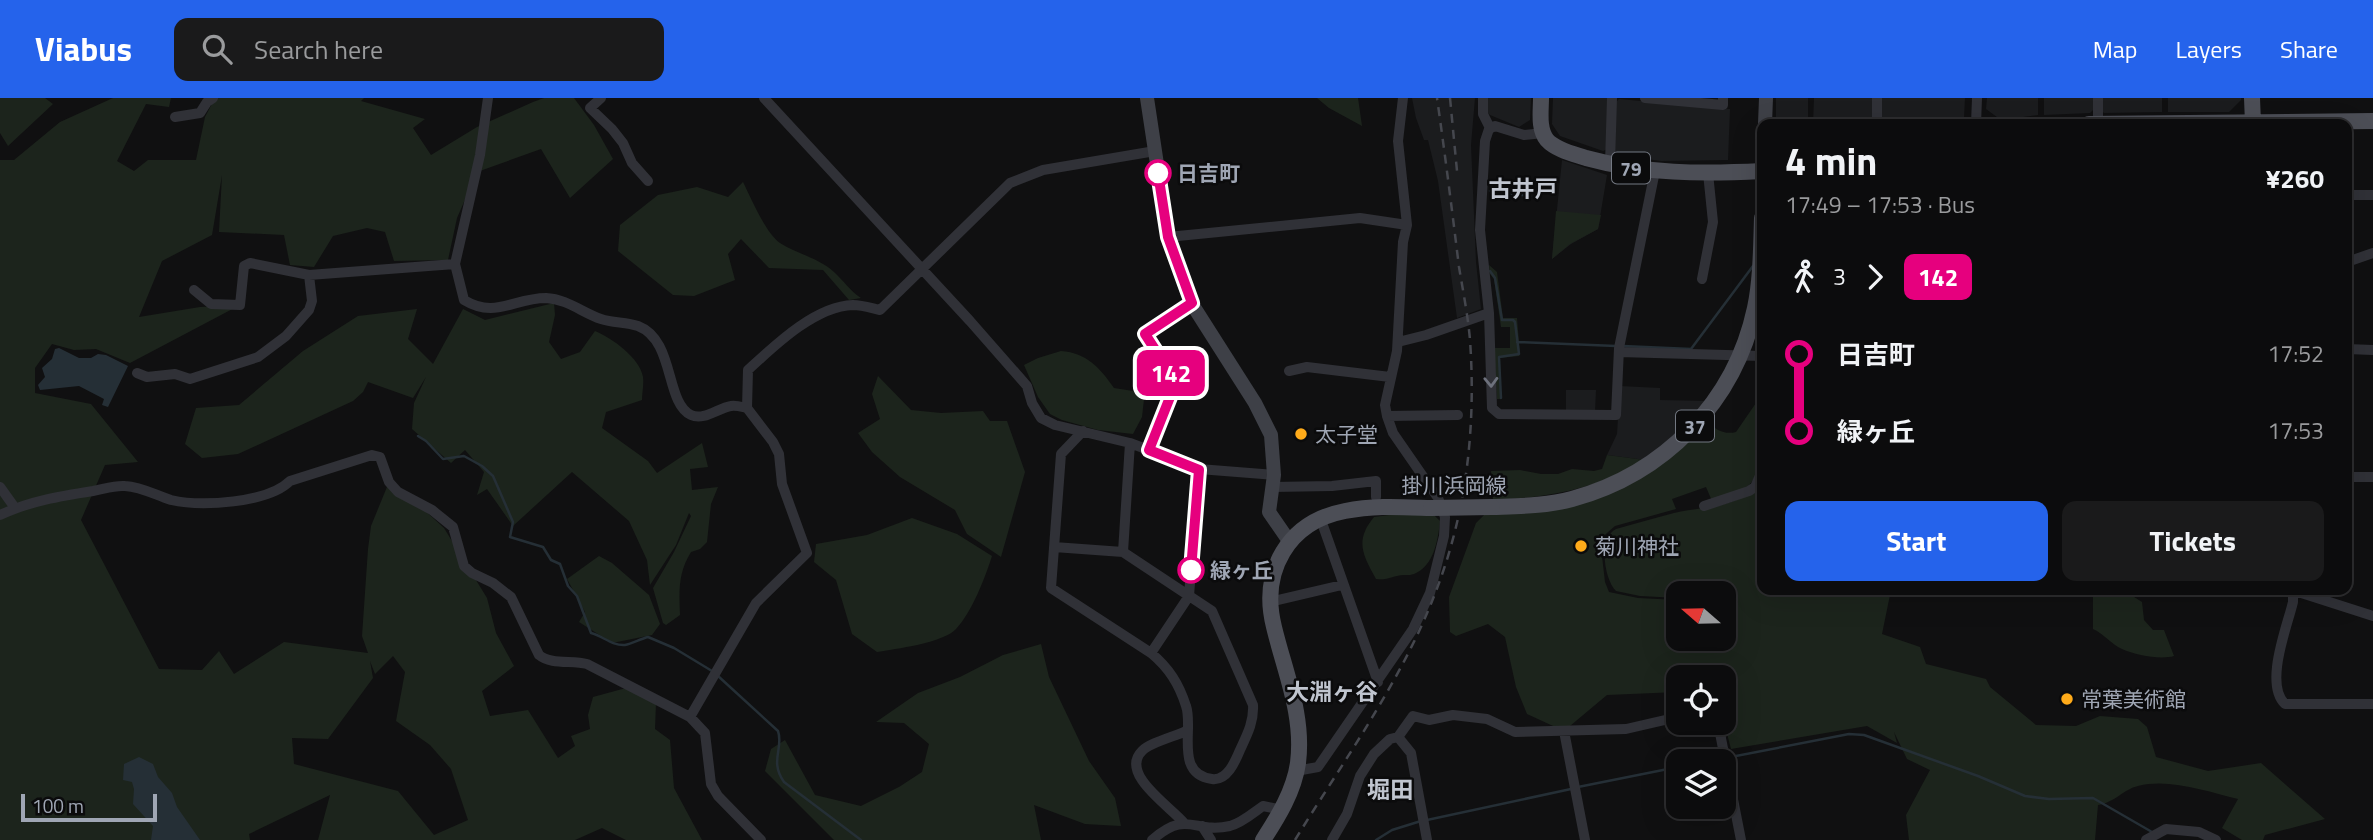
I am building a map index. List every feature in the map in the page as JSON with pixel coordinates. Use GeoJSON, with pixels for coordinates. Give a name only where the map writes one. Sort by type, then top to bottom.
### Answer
{"type":"FeatureCollection","features":[{"type":"Feature","properties":{"kind":"main road"},"geometry":{"type":"LineString","coordinates":[[1541,98],[1544,133]]}},
{"type":"Feature","properties":{"kind":"main road"},"geometry":{"type":"LineString","coordinates":[[2252,98],[2253,119]]}},
{"type":"Feature","properties":{"kind":"main road"},"geometry":{"type":"LineString","coordinates":[[2352,121],[2373,121]]}},
{"type":"Feature","properties":{"kind":"main road","name":"79"},"geometry":{"type":"LineString","coordinates":[[1544,133],[1549,142],[1566,151],[1610,164],[1656,171],[1757,171]]}},
{"type":"Feature","properties":{"kind":"main road","name":"掛川浜岡線"},"geometry":{"type":"LineString","coordinates":[[1289,541],[1321,520],[1344,511],[1384,506],[1492,507],[1571,499],[1610,485],[1649,465],[1669,451],[1699,423],[1724,388],[1749,331],[1757,291]]}},
{"type":"Feature","properties":{"kind":"main road"},"geometry":{"type":"LineString","coordinates":[[1263,840],[1282,810],[1296,771],[1299,719],[1273,625],[1270,602],[1276,565],[1289,541]]}},
{"type":"Feature","properties":{"kind":"street"},"geometry":{"type":"LineString","coordinates":[[175,117],[200,113],[213,98]]}},
{"type":"Feature","properties":{"kind":"street"},"geometry":{"type":"LineString","coordinates":[[488,98],[480,155],[455,264],[464,300],[475,307],[488,309],[548,298],[562,301],[599,319],[634,325],[646,330],[661,348],[684,411],[694,417],[732,406],[747,408]]}},
{"type":"Feature","properties":{"kind":"street"},"geometry":{"type":"LineString","coordinates":[[601,98],[590,108],[612,129],[623,143],[632,163],[648,181]]}},
{"type":"Feature","properties":{"kind":"street"},"geometry":{"type":"LineString","coordinates":[[764,98],[1027,386],[1032,403],[1041,418],[1055,425],[1130,443],[1199,470],[1332,486],[1376,481],[1376,497]]}},
{"type":"Feature","properties":{"kind":"street"},"geometry":{"type":"LineString","coordinates":[[1147,98],[1168,237],[1192,303],[1271,435],[1273,481],[1269,512],[1289,541]]}},
{"type":"Feature","properties":{"kind":"street"},"geometry":{"type":"LineString","coordinates":[[1296,771],[1318,767],[1413,629],[1430,593],[1446,525],[1438,498],[1393,433],[1385,405],[1398,342],[1403,242],[1407,225],[1398,141],[1403,98]]}},
{"type":"Feature","properties":{"kind":"street"},"geometry":{"type":"LineString","coordinates":[[1483,98],[1483,114],[1490,128],[1485,141],[1480,230],[1489,313],[1492,408],[1499,414],[1616,415],[1619,348],[1656,171]]}},
{"type":"Feature","properties":{"kind":"street"},"geometry":{"type":"LineString","coordinates":[[1610,164],[1612,98]]}},
{"type":"Feature","properties":{"kind":"street"},"geometry":{"type":"LineString","coordinates":[[1644,98],[1723,105],[1723,98]]}},
{"type":"Feature","properties":{"kind":"street"},"geometry":{"type":"LineString","coordinates":[[1765,119],[1766,98]]}},
{"type":"Feature","properties":{"kind":"street"},"geometry":{"type":"LineString","coordinates":[[1877,98],[1877,119]]}},
{"type":"Feature","properties":{"kind":"street"},"geometry":{"type":"LineString","coordinates":[[1976,119],[1977,98]]}},
{"type":"Feature","properties":{"kind":"street"},"geometry":{"type":"LineString","coordinates":[[2098,98],[2098,119]]}},
{"type":"Feature","properties":{"kind":"street"},"geometry":{"type":"LineString","coordinates":[[1490,128],[1501,127],[1524,135],[1544,133]]}},
{"type":"Feature","properties":{"kind":"street"},"geometry":{"type":"LineString","coordinates":[[690,717],[756,603],[807,553],[782,484],[779,454],[747,408],[748,370],[778,342],[806,322],[840,307],[854,305],[880,310],[1010,183],[1043,170],[1155,151]]}},
{"type":"Feature","properties":{"kind":"street"},"geometry":{"type":"LineString","coordinates":[[1702,279],[1713,222],[1709,173]]}},
{"type":"Feature","properties":{"kind":"street"},"geometry":{"type":"LineString","coordinates":[[2352,195],[2373,195]]}},
{"type":"Feature","properties":{"kind":"street"},"geometry":{"type":"LineString","coordinates":[[1168,237],[1360,218],[1407,225]]}},
{"type":"Feature","properties":{"kind":"street"},"geometry":{"type":"LineString","coordinates":[[2352,260],[2373,253]]}},
{"type":"Feature","properties":{"kind":"street"},"geometry":{"type":"LineString","coordinates":[[194,290],[211,304],[240,305],[244,266],[250,263],[309,275],[455,264]]}},
{"type":"Feature","properties":{"kind":"street"},"geometry":{"type":"LineString","coordinates":[[137,373],[147,377],[175,374],[190,379],[258,357],[286,336],[309,310],[312,301],[309,275]]}},
{"type":"Feature","properties":{"kind":"street"},"geometry":{"type":"LineString","coordinates":[[1149,450],[1176,382],[1145,334],[1192,303]]}},
{"type":"Feature","properties":{"kind":"street"},"geometry":{"type":"LineString","coordinates":[[1398,342],[1489,313]]}},
{"type":"Feature","properties":{"kind":"street"},"geometry":{"type":"LineString","coordinates":[[1619,348],[1757,356]]}},
{"type":"Feature","properties":{"kind":"street"},"geometry":{"type":"LineString","coordinates":[[2352,349],[2373,350]]}},
{"type":"Feature","properties":{"kind":"street"},"geometry":{"type":"LineString","coordinates":[[1289,371],[1307,368],[1390,377]]}},
{"type":"Feature","properties":{"kind":"street"},"geometry":{"type":"LineString","coordinates":[[1387,416],[1458,415]]}},
{"type":"Feature","properties":{"kind":"street"},"geometry":{"type":"LineString","coordinates":[[1054,547],[1123,552],[1212,611],[1253,705],[1253,717],[1227,774],[1217,780],[1206,778],[1195,770],[1188,758],[1188,710],[1166,666],[1151,653],[1051,588],[1054,547],[1061,454],[1083,431]]}},
{"type":"Feature","properties":{"kind":"street"},"geometry":{"type":"LineString","coordinates":[[1123,552],[1130,443]]}},
{"type":"Feature","properties":{"kind":"street"},"geometry":{"type":"LineString","coordinates":[[0,515],[51,498],[122,486],[137,487],[172,500],[220,503],[282,489],[290,481],[372,454],[380,457],[389,482],[398,492],[432,510],[453,527],[464,566],[511,597],[539,655],[556,662],[572,660],[587,664],[690,717],[705,733],[711,784],[718,796],[761,840]]}},
{"type":"Feature","properties":{"kind":"street"},"geometry":{"type":"LineString","coordinates":[[1151,653],[1189,596],[1199,470]]}},
{"type":"Feature","properties":{"kind":"street"},"geometry":{"type":"LineString","coordinates":[[2352,477],[2373,477]]}},
{"type":"Feature","properties":{"kind":"street"},"geometry":{"type":"LineString","coordinates":[[1704,506],[1749,491],[1757,482]]}},
{"type":"Feature","properties":{"kind":"street"},"geometry":{"type":"LineString","coordinates":[[0,487],[15,508]]}},
{"type":"Feature","properties":{"kind":"street"},"geometry":{"type":"LineString","coordinates":[[1321,520],[1378,682]]}},
{"type":"Feature","properties":{"kind":"street"},"geometry":{"type":"LineString","coordinates":[[1270,602],[1342,585]]}},
{"type":"Feature","properties":{"kind":"street"},"geometry":{"type":"LineString","coordinates":[[2293,595],[2276,676],[2279,698],[2285,704],[2373,704]]}},
{"type":"Feature","properties":{"kind":"street"},"geometry":{"type":"LineString","coordinates":[[2308,595],[2373,616]]}},
{"type":"Feature","properties":{"kind":"street"},"geometry":{"type":"LineString","coordinates":[[1332,840],[1348,814],[1360,776],[1374,754],[1390,739],[1398,737],[1413,716],[1429,720],[1453,715],[1487,719],[1515,732],[1626,729],[1666,720]]}},
{"type":"Feature","properties":{"kind":"street"},"geometry":{"type":"LineString","coordinates":[[1184,823],[1143,783],[1138,775],[1137,758],[1142,750],[1186,731]]}},
{"type":"Feature","properties":{"kind":"street"},"geometry":{"type":"LineString","coordinates":[[1564,731],[1586,840]]}},
{"type":"Feature","properties":{"kind":"street"},"geometry":{"type":"LineString","coordinates":[[1721,735],[1741,840]]}},
{"type":"Feature","properties":{"kind":"street"},"geometry":{"type":"LineString","coordinates":[[1398,737],[1410,753],[1427,840]]}},
{"type":"Feature","properties":{"kind":"street"},"geometry":{"type":"LineString","coordinates":[[1152,840],[1172,825],[1184,823],[1230,826],[1263,806],[1282,810]]}},
{"type":"Feature","properties":{"kind":"street"},"geometry":{"type":"LineString","coordinates":[[1202,826],[1211,840]]}},
{"type":"Feature","properties":{"kind":"street"},"geometry":{"type":"LineString","coordinates":[[2147,840],[2166,829],[2199,832],[2216,840]]}},
{"type":"Feature","properties":{"kind":"shaded area"},"geometry":{"type":"Polygon","coordinates":[[[0,98],[45,98],[53,104],[8,146],[0,133],[0,98]]]}},
{"type":"Feature","properties":{"kind":"shaded area"},"geometry":{"type":"Polygon","coordinates":[[[113,98],[171,98],[169,107],[146,104],[117,161],[134,171],[148,160],[196,160],[205,117],[215,98],[364,98],[361,101],[425,119],[413,128],[431,155],[477,127],[533,102],[544,98],[574,98],[594,125],[613,159],[570,198],[541,149],[477,172],[457,218],[448,260],[394,261],[385,232],[367,228],[333,236],[314,267],[290,265],[284,235],[219,232],[222,175],[212,235],[162,261],[139,317],[200,307],[240,305],[130,363],[96,349],[74,350],[52,344],[35,368],[35,393],[91,404],[138,462],[105,465],[81,520],[159,669],[202,670],[219,651],[234,674],[284,642],[368,653],[362,636],[368,549],[371,526],[389,482],[408,495],[444,528],[487,598],[496,633],[514,666],[482,691],[490,716],[528,710],[558,758],[575,746],[571,736],[590,729],[588,715],[593,697],[626,688],[656,703],[655,729],[670,740],[674,788],[702,840],[626,840],[602,828],[575,840],[318,840],[330,795],[249,834],[250,840],[0,840],[0,160],[14,160],[60,122],[113,98]],[[393,656],[375,674],[370,661],[373,678],[328,739],[292,738],[294,764],[398,791],[434,835],[468,820],[451,769],[430,745],[396,721],[405,672],[393,656]]]}},
{"type":"Feature","properties":{"kind":"shaded area"},"geometry":{"type":"Polygon","coordinates":[[[1317,98],[1358,98],[1362,126],[1329,108],[1317,98]]]}},
{"type":"Feature","properties":{"kind":"shaded area"},"geometry":{"type":"Polygon","coordinates":[[[1412,98],[1475,98],[1471,145],[1476,262],[1481,309],[1457,318],[1438,181],[1428,140],[1424,140],[1412,98]]]}},
{"type":"Feature","properties":{"kind":"shaded area"},"geometry":{"type":"Polygon","coordinates":[[[1487,98],[1531,98],[1530,120],[1519,127],[1490,115],[1487,112],[1487,98]]]}},
{"type":"Feature","properties":{"kind":"shaded area"},"geometry":{"type":"Polygon","coordinates":[[[1553,98],[1608,98],[1607,149],[1603,151],[1560,136],[1552,124],[1553,98]]]}},
{"type":"Feature","properties":{"kind":"shaded area"},"geometry":{"type":"Polygon","coordinates":[[[1776,98],[1808,98],[1808,119],[1776,119],[1776,98]]]}},
{"type":"Feature","properties":{"kind":"shaded area"},"geometry":{"type":"Polygon","coordinates":[[[1814,98],[1873,98],[1872,119],[1813,119],[1814,98]]]}},
{"type":"Feature","properties":{"kind":"shaded area"},"geometry":{"type":"Polygon","coordinates":[[[1881,98],[1965,98],[1963,119],[1881,119],[1881,98]]]}},
{"type":"Feature","properties":{"kind":"shaded area"},"geometry":{"type":"Polygon","coordinates":[[[1987,98],[2038,98],[2038,115],[2000,119],[1986,109],[1987,98]]]}},
{"type":"Feature","properties":{"kind":"shaded area"},"geometry":{"type":"Polygon","coordinates":[[[2044,98],[2093,98],[2093,110],[2090,113],[2044,115],[2044,98]]]}},
{"type":"Feature","properties":{"kind":"shaded area"},"geometry":{"type":"Polygon","coordinates":[[[2101,98],[2162,98],[2162,112],[2104,113],[2101,110],[2101,98]]]}},
{"type":"Feature","properties":{"kind":"shaded area"},"geometry":{"type":"Polygon","coordinates":[[[2168,98],[2241,100],[2229,112],[2168,112],[2168,98]]]}},
{"type":"Feature","properties":{"kind":"shaded area"},"geometry":{"type":"Polygon","coordinates":[[[1619,99],[1730,109],[1728,160],[1661,161],[1617,155],[1616,102],[1619,99]]]}},
{"type":"Feature","properties":{"kind":"shaded area"},"geometry":{"type":"Polygon","coordinates":[[[1562,160],[1607,175],[1598,229],[1571,244],[1552,259],[1562,160]]]}},
{"type":"Feature","properties":{"kind":"shaded area"},"geometry":{"type":"Polygon","coordinates":[[[743,182],[769,232],[780,243],[828,267],[861,298],[849,300],[823,270],[769,268],[741,239],[728,254],[735,280],[694,296],[673,295],[618,251],[620,225],[658,195],[697,187],[728,197],[743,182]]]}},
{"type":"Feature","properties":{"kind":"shaded area"},"geometry":{"type":"Polygon","coordinates":[[[1556,211],[1601,215],[1598,229],[1570,244],[1552,259],[1556,211]]]}},
{"type":"Feature","properties":{"kind":"shaded area"},"geometry":{"type":"Polygon","coordinates":[[[1489,265],[1497,272],[1503,318],[1517,318],[1520,354],[1500,358],[1501,399],[1497,399],[1494,348],[1510,348],[1510,327],[1501,327],[1494,279],[1489,265]]]}},
{"type":"Feature","properties":{"kind":"shaded area"},"geometry":{"type":"Polygon","coordinates":[[[554,303],[555,315],[549,342],[561,359],[580,352],[595,331],[624,350],[641,370],[642,400],[606,412],[602,428],[648,461],[657,473],[702,443],[708,467],[690,469],[692,490],[718,487],[711,504],[707,542],[700,549],[691,552],[684,567],[680,615],[666,625],[663,623],[653,588],[674,552],[691,516],[689,513],[676,545],[650,585],[647,560],[629,521],[572,472],[513,526],[487,489],[477,495],[484,472],[465,450],[451,463],[412,429],[414,403],[426,377],[413,398],[368,382],[363,392],[353,401],[238,454],[202,458],[185,444],[196,408],[239,405],[303,351],[358,316],[417,309],[408,339],[433,364],[463,309],[485,320],[554,303]]]}},
{"type":"Feature","properties":{"kind":"shaded area"},"geometry":{"type":"Polygon","coordinates":[[[59,348],[79,358],[106,355],[128,366],[108,407],[102,405],[104,399],[79,386],[40,390],[38,385],[45,377],[42,368],[52,359],[55,349],[59,348]]]}},
{"type":"Feature","properties":{"kind":"shaded area"},"geometry":{"type":"Polygon","coordinates":[[[1061,351],[1086,358],[1114,388],[1133,391],[1144,399],[1142,417],[1133,434],[1098,430],[1050,414],[1038,397],[1024,365],[1061,351]]]}},
{"type":"Feature","properties":{"kind":"shaded area"},"geometry":{"type":"Polygon","coordinates":[[[878,376],[911,410],[941,413],[983,411],[990,421],[1007,421],[1025,472],[1001,557],[967,534],[955,510],[900,477],[872,452],[858,433],[880,419],[872,394],[878,376]]]}},
{"type":"Feature","properties":{"kind":"shaded area"},"geometry":{"type":"Polygon","coordinates":[[[1620,386],[1660,388],[1660,400],[1707,401],[1692,419],[1645,460],[1607,455],[1617,434],[1620,386]]]}},
{"type":"Feature","properties":{"kind":"shaded area"},"geometry":{"type":"Polygon","coordinates":[[[1566,390],[1596,390],[1595,412],[1566,412],[1566,390]]]}},
{"type":"Feature","properties":{"kind":"shaded area"},"geometry":{"type":"Polygon","coordinates":[[[1757,403],[1757,472],[1749,486],[1739,493],[1712,501],[1706,487],[1672,499],[1676,509],[1615,526],[1600,539],[1605,582],[1609,592],[1638,598],[1666,599],[1666,651],[1736,651],[1736,581],[1666,581],[1666,597],[1616,591],[1608,578],[1605,559],[1610,534],[1616,529],[1674,513],[1735,501],[1746,496],[1757,485],[1757,595],[1890,595],[1882,634],[1920,647],[1926,664],[1986,679],[1990,687],[2036,725],[2076,726],[2100,716],[2138,719],[2147,727],[2156,757],[2208,771],[2261,763],[2325,819],[2265,835],[2263,840],[2242,840],[2222,828],[2238,799],[2189,787],[2150,784],[2133,788],[2109,802],[2098,805],[2095,840],[1909,840],[1906,815],[1930,770],[1907,759],[1894,732],[1897,743],[1867,726],[1731,749],[1727,735],[1736,735],[1736,665],[1666,665],[1666,693],[1607,695],[1564,731],[1527,714],[1516,687],[1505,637],[1488,624],[1456,636],[1450,632],[1449,597],[1476,523],[1486,513],[1553,508],[1608,494],[1658,466],[1708,421],[1720,431],[1736,432],[1757,403]]]}},
{"type":"Feature","properties":{"kind":"shaded area"},"geometry":{"type":"Polygon","coordinates":[[[1607,455],[1645,460],[1608,478],[1572,490],[1534,497],[1493,500],[1491,471],[1520,470],[1558,474],[1572,469],[1594,471],[1602,469],[1607,455]]]}},
{"type":"Feature","properties":{"kind":"shaded area"},"geometry":{"type":"Polygon","coordinates":[[[1434,515],[1440,521],[1438,536],[1434,552],[1421,570],[1412,575],[1376,579],[1364,554],[1364,533],[1374,517],[1434,515]]]}},
{"type":"Feature","properties":{"kind":"shaded area"},"geometry":{"type":"Polygon","coordinates":[[[912,518],[957,534],[992,556],[973,604],[956,629],[930,642],[877,652],[852,634],[836,580],[814,562],[816,544],[867,535],[912,518]]]}},
{"type":"Feature","properties":{"kind":"shaded area"},"geometry":{"type":"Polygon","coordinates":[[[599,556],[612,563],[649,595],[660,624],[652,635],[612,643],[579,622],[585,612],[567,579],[599,556]]]}},
{"type":"Feature","properties":{"kind":"shaded area"},"geometry":{"type":"Polygon","coordinates":[[[2093,595],[2131,595],[2142,602],[2144,620],[2153,630],[2164,630],[2174,656],[2155,657],[2128,651],[2093,629],[2093,595]]]}},
{"type":"Feature","properties":{"kind":"shaded area"},"geometry":{"type":"Polygon","coordinates":[[[1041,644],[1049,677],[1089,761],[1115,798],[1121,826],[1085,824],[1034,805],[1041,840],[834,840],[765,771],[771,749],[785,740],[815,795],[861,806],[922,772],[929,744],[904,723],[876,722],[918,693],[960,677],[1003,655],[1041,644]]]}},
{"type":"Feature","properties":{"kind":"shaded area"},"geometry":{"type":"Polygon","coordinates":[[[139,757],[153,764],[158,777],[172,793],[177,807],[200,840],[151,840],[153,826],[133,804],[132,782],[123,780],[124,764],[139,757]]]}},
{"type":"Feature","properties":{"kind":"waterway"},"geometry":{"type":"LineString","coordinates":[[1490,191],[1530,196]]}},
{"type":"Feature","properties":{"kind":"waterway"},"geometry":{"type":"LineString","coordinates":[[1623,346],[1691,349],[1753,266]]}},
{"type":"Feature","properties":{"kind":"waterway"},"geometry":{"type":"LineString","coordinates":[[1490,271],[1495,278],[1502,320],[1515,322],[1519,354],[1499,357],[1501,398]]}},
{"type":"Feature","properties":{"kind":"waterway"},"geometry":{"type":"LineString","coordinates":[[1517,342],[1616,346]]}},
{"type":"Feature","properties":{"kind":"waterway"},"geometry":{"type":"LineString","coordinates":[[418,436],[443,459],[464,456],[493,476],[513,522],[510,537],[543,547],[551,560],[560,564],[568,586],[577,596],[591,633],[620,645],[648,637],[674,648],[712,671]]}},
{"type":"Feature","properties":{"kind":"waterway"},"geometry":{"type":"LineString","coordinates":[[718,676],[778,731],[777,761],[784,782],[861,840]]}},
{"type":"Feature","properties":{"kind":"waterway"},"geometry":{"type":"LineString","coordinates":[[1736,756],[1849,734],[1864,735],[2025,796],[2049,799],[2093,798],[2152,832]]}},
{"type":"Feature","properties":{"kind":"waterway"},"geometry":{"type":"LineString","coordinates":[[1578,787],[1666,769]]}},
{"type":"Feature","properties":{"kind":"waterway"},"geometry":{"type":"LineString","coordinates":[[1427,820],[1571,789]]}},
{"type":"Feature","properties":{"kind":"waterway"},"geometry":{"type":"LineString","coordinates":[[1376,840],[1392,830],[1421,821]]}},
{"type":"Feature","properties":{"kind":"railway"},"geometry":{"type":"LineString","coordinates":[[1295,840],[1372,719],[1407,656],[1447,561],[1462,499],[1470,436],[1472,372],[1467,313],[1437,98]]}},
{"type":"Feature","properties":{"kind":"railway"},"geometry":{"type":"LineString","coordinates":[[1450,98],[1457,171]]}},
{"type":"Feature","properties":{"kind":"bus line","name":"142"},"geometry":{"type":"LineString","coordinates":[[1158,173],[1168,237],[1192,303],[1145,334],[1176,382],[1149,450],[1199,470],[1191,570]]}},
{"type":"Feature","properties":{"kind":"place","name":"日吉町"},"geometry":{"type":"Point","coordinates":[1158,173]}},
{"type":"Feature","properties":{"kind":"place","name":"太子堂"},"geometry":{"type":"Point","coordinates":[1301,434]}},
{"type":"Feature","properties":{"kind":"place","name":"菊川神社"},"geometry":{"type":"Point","coordinates":[1581,546]}},
{"type":"Feature","properties":{"kind":"place","name":"緑ヶ丘"},"geometry":{"type":"Point","coordinates":[1191,570]}},
{"type":"Feature","properties":{"kind":"place","name":"常葉美術館"},"geometry":{"type":"Point","coordinates":[2067,699]}},
{"type":"Feature","properties":{"kind":"district","name":"古井戸"},"geometry":{"type":"Point","coordinates":[1523,188]}},
{"type":"Feature","properties":{"kind":"district","name":"大淵ヶ谷"},"geometry":{"type":"Point","coordinates":[1332,691]}},
{"type":"Feature","properties":{"kind":"district","name":"堀田"},"geometry":{"type":"Point","coordinates":[1390,789]}}]}
